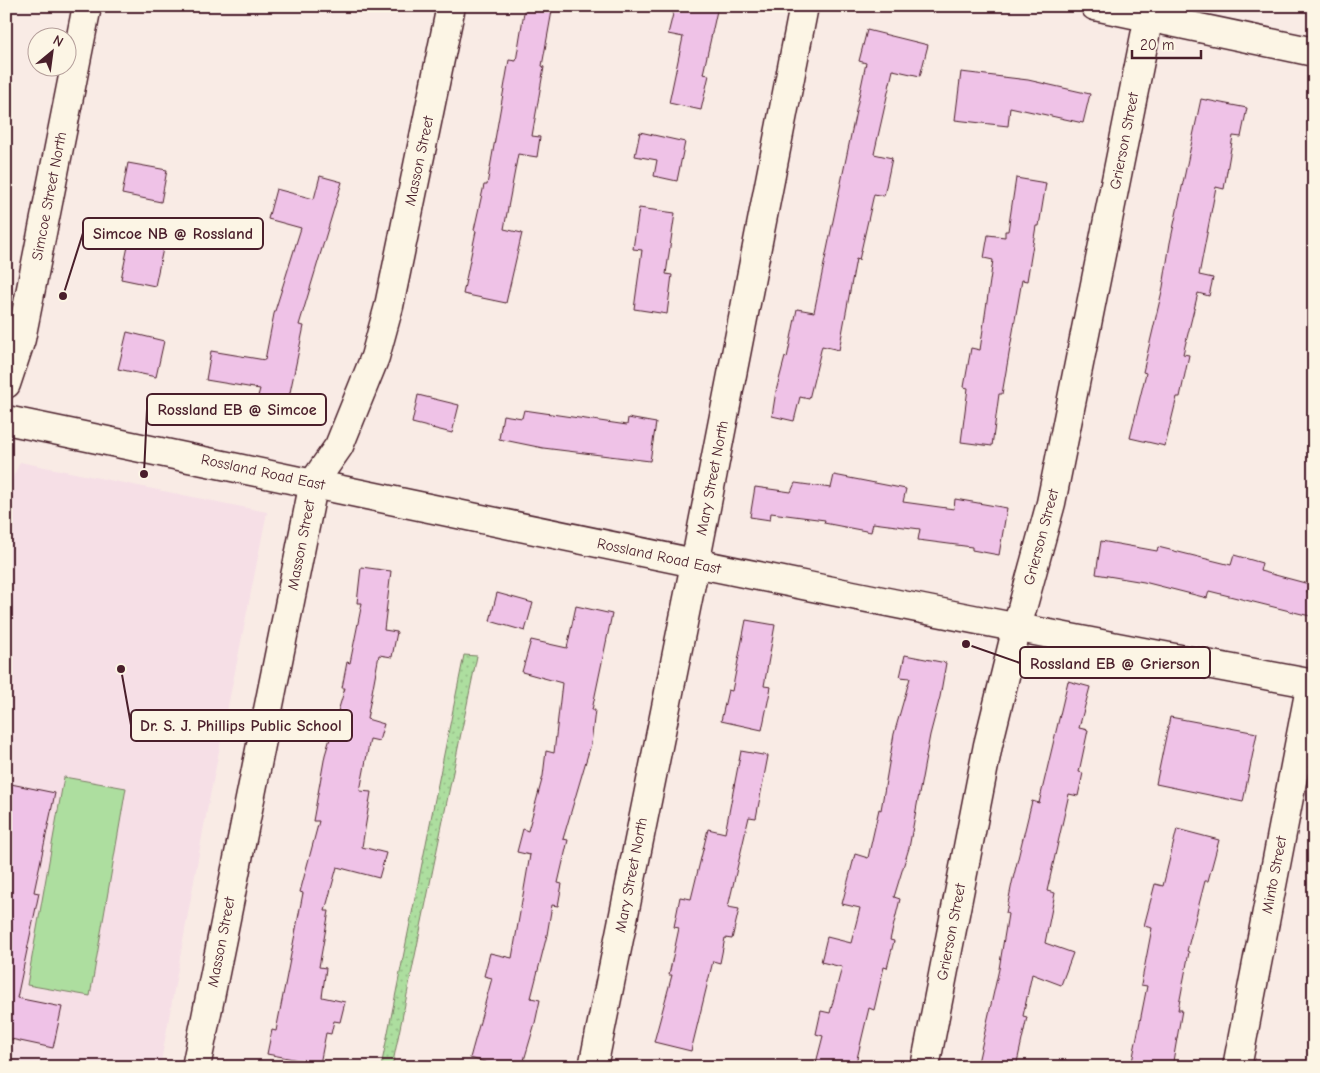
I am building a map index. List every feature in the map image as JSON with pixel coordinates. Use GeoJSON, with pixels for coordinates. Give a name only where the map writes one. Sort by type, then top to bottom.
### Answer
{"type":"FeatureCollection","features":[{"type":"Feature","properties":{"kind":"street","name":"Simcoe Street North"},"geometry":{"type":"LineString","coordinates":[[6,384],[21,339],[87,6]]}},
{"type":"Feature","properties":{"kind":"street","name":"Masson Street"},"geometry":{"type":"LineString","coordinates":[[196,1067],[314,482],[339,446],[375,356],[389,306],[451,6]]}},
{"type":"Feature","properties":{"kind":"street","name":"Mary Street North"},"geometry":{"type":"LineString","coordinates":[[592,1067],[695,564],[804,6]]}},
{"type":"Feature","properties":{"kind":"street"},"geometry":{"type":"LineString","coordinates":[[1095,6],[1150,12],[1314,52]]}},
{"type":"Feature","properties":{"kind":"street","name":"Grierson Street"},"geometry":{"type":"LineString","coordinates":[[925,1067],[988,746],[1017,627],[1051,503],[1150,12]]}},
{"type":"Feature","properties":{"kind":"street","name":"Rossland Road East"},"geometry":{"type":"LineString","coordinates":[[6,420],[314,482],[695,564],[1312,683]]}},
{"type":"Feature","properties":{"kind":"street","name":"Minto Street"},"geometry":{"type":"LineString","coordinates":[[1237,1067],[1312,683]]}},
{"type":"Feature","properties":{"kind":"shaded area"},"geometry":{"type":"Polygon","coordinates":[[[20,462],[267,512],[204,826],[160,1067],[6,1067],[6,492],[20,462]]]}},
{"type":"Feature","properties":{"kind":"green space"},"geometry":{"type":"Polygon","coordinates":[[[464,655],[477,656],[392,1067],[381,1067],[464,655]]]}},
{"type":"Feature","properties":{"kind":"green space"},"geometry":{"type":"Polygon","coordinates":[[[64,777],[126,788],[90,996],[27,985],[64,777]]]}},
{"type":"Feature","properties":{"kind":"building"},"geometry":{"type":"Polygon","coordinates":[[[525,6],[552,11],[532,136],[540,137],[537,157],[518,154],[504,229],[522,233],[506,303],[463,294],[476,231],[474,230],[484,185],[487,185],[509,60],[516,61],[525,6]]]}},
{"type":"Feature","properties":{"kind":"building"},"geometry":{"type":"Polygon","coordinates":[[[675,6],[718,6],[703,74],[709,75],[701,110],[669,103],[683,37],[668,34],[675,6]]]}},
{"type":"Feature","properties":{"kind":"building"},"geometry":{"type":"Polygon","coordinates":[[[867,30],[928,45],[920,76],[893,70],[874,154],[892,158],[884,196],[874,194],[859,260],[856,259],[839,350],[822,346],[809,399],[800,397],[794,421],[772,416],[776,391],[785,357],[787,358],[797,309],[814,312],[866,63],[859,61],[867,30]]]}},
{"type":"Feature","properties":{"kind":"building"},"geometry":{"type":"Polygon","coordinates":[[[961,72],[1028,80],[1090,94],[1083,123],[1010,107],[1008,126],[955,120],[961,72]]]}},
{"type":"Feature","properties":{"kind":"building"},"geometry":{"type":"Polygon","coordinates":[[[1201,99],[1247,108],[1241,137],[1233,136],[1224,189],[1216,187],[1199,275],[1213,278],[1209,296],[1198,293],[1183,354],[1189,355],[1180,397],[1177,397],[1165,446],[1130,438],[1146,373],[1143,372],[1163,287],[1170,243],[1201,99]]]}},
{"type":"Feature","properties":{"kind":"building"},"geometry":{"type":"Polygon","coordinates":[[[640,132],[685,142],[677,181],[654,176],[657,160],[635,156],[640,132]]]}},
{"type":"Feature","properties":{"kind":"building"},"geometry":{"type":"Polygon","coordinates":[[[128,163],[167,170],[161,202],[122,194],[128,163]]]}},
{"type":"Feature","properties":{"kind":"building"},"geometry":{"type":"Polygon","coordinates":[[[320,176],[342,182],[299,325],[304,326],[288,402],[258,396],[260,389],[206,380],[211,351],[265,360],[274,314],[301,228],[268,219],[276,189],[314,199],[320,176]]]}},
{"type":"Feature","properties":{"kind":"building"},"geometry":{"type":"Polygon","coordinates":[[[1016,178],[1046,183],[1039,226],[1036,226],[1027,281],[1022,280],[1002,394],[999,394],[992,446],[961,442],[968,388],[964,387],[971,348],[980,350],[993,260],[984,258],[988,235],[1005,237],[1005,231],[1008,231],[1016,178]]]}},
{"type":"Feature","properties":{"kind":"building"},"geometry":{"type":"Polygon","coordinates":[[[639,208],[675,213],[666,274],[672,275],[667,314],[634,309],[642,250],[633,249],[639,208]]]}},
{"type":"Feature","properties":{"kind":"building"},"geometry":{"type":"Polygon","coordinates":[[[130,237],[164,244],[155,286],[121,279],[130,237]]]}},
{"type":"Feature","properties":{"kind":"building"},"geometry":{"type":"Polygon","coordinates":[[[127,332],[164,341],[156,377],[118,369],[127,332]]]}},
{"type":"Feature","properties":{"kind":"building"},"geometry":{"type":"Polygon","coordinates":[[[418,395],[459,405],[452,433],[412,423],[418,395]]]}},
{"type":"Feature","properties":{"kind":"building"},"geometry":{"type":"Polygon","coordinates":[[[524,410],[627,425],[628,418],[656,423],[650,461],[543,448],[499,439],[503,415],[522,418],[524,410]]]}},
{"type":"Feature","properties":{"kind":"building"},"geometry":{"type":"Polygon","coordinates":[[[834,475],[906,489],[903,502],[954,509],[955,499],[1007,508],[999,555],[972,550],[972,547],[918,540],[920,529],[873,523],[871,532],[824,523],[825,520],[771,513],[770,520],[750,517],[755,487],[791,492],[795,483],[831,488],[834,475]]]}},
{"type":"Feature","properties":{"kind":"building"},"geometry":{"type":"Polygon","coordinates":[[[1101,541],[1157,551],[1158,547],[1231,565],[1234,555],[1262,563],[1260,571],[1309,584],[1307,592],[1314,593],[1314,617],[1209,591],[1207,598],[1144,582],[1096,574],[1101,541]]]}},
{"type":"Feature","properties":{"kind":"building"},"geometry":{"type":"Polygon","coordinates":[[[361,567],[391,571],[384,630],[397,632],[392,657],[379,655],[367,719],[384,724],[379,741],[370,739],[360,791],[371,792],[362,847],[386,853],[379,878],[337,867],[325,911],[329,911],[319,967],[326,968],[322,997],[345,1002],[340,1022],[334,1021],[331,1034],[326,1033],[320,1064],[267,1054],[272,1030],[276,1031],[303,893],[300,892],[319,821],[313,821],[325,755],[345,688],[342,688],[347,662],[350,663],[362,603],[357,603],[361,567]]]}},
{"type":"Feature","properties":{"kind":"building"},"geometry":{"type":"Polygon","coordinates":[[[497,593],[533,603],[525,631],[490,621],[497,593]]]}},
{"type":"Feature","properties":{"kind":"building"},"geometry":{"type":"Polygon","coordinates":[[[576,606],[612,614],[592,710],[595,710],[591,744],[563,839],[568,840],[558,883],[562,884],[558,906],[552,905],[547,935],[531,998],[540,1000],[535,1023],[522,1067],[503,1067],[470,1058],[492,978],[484,976],[490,953],[512,958],[530,855],[517,852],[523,829],[528,831],[543,776],[546,751],[554,753],[562,683],[522,672],[531,640],[567,648],[576,606]]]}},
{"type":"Feature","properties":{"kind":"building"},"geometry":{"type":"Polygon","coordinates":[[[746,620],[775,625],[764,686],[771,687],[762,730],[721,721],[728,690],[732,691],[746,620]]]}},
{"type":"Feature","properties":{"kind":"building"},"geometry":{"type":"Polygon","coordinates":[[[905,655],[946,663],[940,697],[930,735],[909,848],[894,897],[900,899],[890,940],[894,941],[887,968],[884,967],[874,1010],[869,1008],[855,1067],[815,1067],[823,1036],[816,1034],[821,1011],[830,1013],[842,967],[821,962],[827,937],[851,943],[860,908],[842,904],[855,854],[868,858],[879,809],[881,810],[894,734],[910,678],[900,677],[905,655]]]}},
{"type":"Feature","properties":{"kind":"building"},"geometry":{"type":"Polygon","coordinates":[[[1068,681],[1090,687],[1079,728],[1088,730],[1079,772],[1083,773],[1078,796],[1069,794],[1047,891],[1055,893],[1045,943],[1073,953],[1061,985],[1032,974],[1023,1016],[1027,1017],[1016,1067],[977,1067],[999,969],[1012,883],[1032,801],[1039,803],[1068,681]]]}},
{"type":"Feature","properties":{"kind":"building"},"geometry":{"type":"Polygon","coordinates":[[[1170,717],[1257,733],[1243,802],[1156,784],[1170,717]]]}},
{"type":"Feature","properties":{"kind":"building"},"geometry":{"type":"Polygon","coordinates":[[[741,751],[768,756],[756,818],[749,817],[728,907],[739,909],[732,939],[725,938],[720,963],[713,961],[691,1051],[654,1042],[672,975],[669,975],[679,928],[674,927],[680,897],[691,899],[708,829],[725,833],[741,751]]]}},
{"type":"Feature","properties":{"kind":"building"},"geometry":{"type":"Polygon","coordinates":[[[6,783],[55,793],[34,892],[39,893],[17,998],[62,1007],[53,1048],[6,1038],[6,783]]]}},
{"type":"Feature","properties":{"kind":"building"},"geometry":{"type":"Polygon","coordinates":[[[1177,829],[1219,840],[1208,881],[1205,881],[1187,951],[1189,952],[1178,1010],[1182,1010],[1172,1067],[1131,1067],[1147,986],[1141,985],[1152,928],[1144,926],[1155,884],[1163,886],[1177,829]]]}},
{"type":"Feature","properties":{"kind":"place","name":"Simcoe NB @ Rossland"},"geometry":{"type":"Point","coordinates":[63,296]}},
{"type":"Feature","properties":{"kind":"place","name":"Rossland EB @ Simcoe"},"geometry":{"type":"Point","coordinates":[144,474]}},
{"type":"Feature","properties":{"kind":"place","name":"Rossland EB @ Grierson"},"geometry":{"type":"Point","coordinates":[966,644]}},
{"type":"Feature","properties":{"kind":"place","name":"Dr. S. J. Phillips Public School"},"geometry":{"type":"Point","coordinates":[121,669]}}]}
